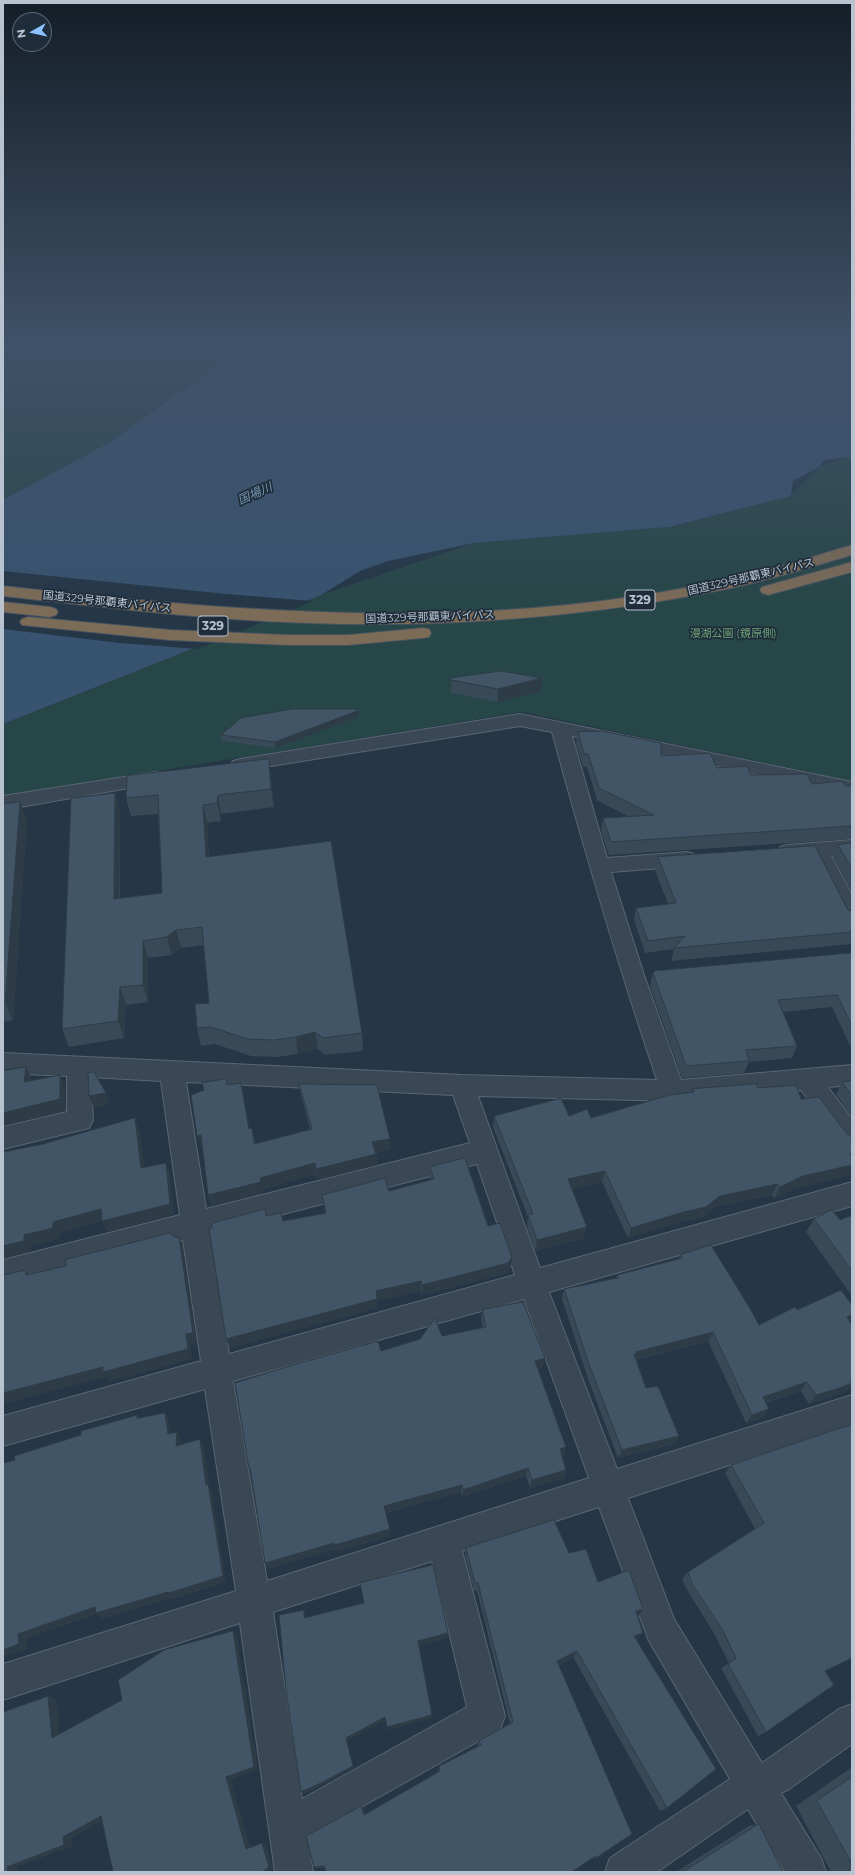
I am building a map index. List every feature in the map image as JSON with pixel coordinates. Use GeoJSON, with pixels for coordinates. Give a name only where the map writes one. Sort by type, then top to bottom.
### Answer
{"type":"FeatureCollection","features":[{"type":"Feature","properties":{"kind":"highway","name":"国道329号那覇東バイパス"},"geometry":{"type":"LineString","coordinates":[[3,607],[263,629],[350,633],[423,626],[661,596],[747,580],[852,550]]}},
{"type":"Feature","properties":{"kind":"highway","name":"国道329号那覇東バイパス"},"geometry":{"type":"LineString","coordinates":[[3,591],[134,605],[242,614],[351,619],[423,626],[523,628],[634,615],[761,591],[852,567]]}},
{"type":"Feature","properties":{"kind":"highway"},"geometry":{"type":"LineString","coordinates":[[3,580],[194,600],[353,611],[423,626]]}},
{"type":"Feature","properties":{"kind":"highway"},"geometry":{"type":"LineString","coordinates":[[3,619],[170,635],[288,640],[348,640],[423,626]]}},
{"type":"Feature","properties":{"kind":"street"},"geometry":{"type":"LineString","coordinates":[[223,767],[514,721],[526,721],[852,788]]}},
{"type":"Feature","properties":{"kind":"street"},"geometry":{"type":"LineString","coordinates":[[560,728],[599,866],[633,975],[673,1091]]}},
{"type":"Feature","properties":{"kind":"street"},"geometry":{"type":"LineString","coordinates":[[3,803],[176,775]]}},
{"type":"Feature","properties":{"kind":"street"},"geometry":{"type":"LineString","coordinates":[[771,853],[852,847]]}},
{"type":"Feature","properties":{"kind":"street"},"geometry":{"type":"LineString","coordinates":[[818,850],[852,916]]}},
{"type":"Feature","properties":{"kind":"street"},"geometry":{"type":"LineString","coordinates":[[599,866],[709,858]]}},
{"type":"Feature","properties":{"kind":"street"},"geometry":{"type":"LineString","coordinates":[[633,975],[657,973]]}},
{"type":"Feature","properties":{"kind":"street"},"geometry":{"type":"LineString","coordinates":[[3,1063],[462,1084],[673,1091],[852,1075]]}},
{"type":"Feature","properties":{"kind":"street"},"geometry":{"type":"LineString","coordinates":[[3,1138],[80,1120],[79,1067]]}},
{"type":"Feature","properties":{"kind":"street"},"geometry":{"type":"LineString","coordinates":[[172,1071],[217,1373],[254,1601],[294,1872]]}},
{"type":"Feature","properties":{"kind":"street"},"geometry":{"type":"LineString","coordinates":[[807,1079],[852,1138]]}},
{"type":"Feature","properties":{"kind":"street"},"geometry":{"type":"LineString","coordinates":[[462,1084],[532,1283],[661,1629],[807,1872]]}},
{"type":"Feature","properties":{"kind":"street"},"geometry":{"type":"LineString","coordinates":[[3,1273],[486,1150]]}},
{"type":"Feature","properties":{"kind":"street"},"geometry":{"type":"LineString","coordinates":[[3,1431],[217,1373],[852,1194]]}},
{"type":"Feature","properties":{"kind":"street"},"geometry":{"type":"LineString","coordinates":[[3,1682],[852,1410]]}},
{"type":"Feature","properties":{"kind":"street"},"geometry":{"type":"LineString","coordinates":[[288,1827],[487,1716],[443,1540]]}},
{"type":"Feature","properties":{"kind":"street"},"geometry":{"type":"LineString","coordinates":[[624,1872],[735,1796],[776,1776],[852,1722]]}},
{"type":"Feature","properties":{"kind":"green space"},"geometry":{"type":"Polygon","coordinates":[[[3,430],[126,430],[110,442],[3,500],[3,430]]]}},
{"type":"Feature","properties":{"kind":"green space","name":"漫湖公園 (鏡原側)"},"geometry":{"type":"Polygon","coordinates":[[[852,457],[852,781],[522,712],[3,796],[3,724],[187,651],[321,595],[474,543],[669,527],[791,496],[819,467],[852,457]]]}},
{"type":"Feature","properties":{"kind":"water","name":"国場川"},"geometry":{"type":"Polygon","coordinates":[[[126,430],[852,430],[852,460],[848,457],[824,460],[819,467],[793,481],[791,496],[669,527],[474,543],[388,561],[360,571],[321,595],[187,651],[3,724],[3,500],[110,442],[126,430]]]}},
{"type":"Feature","properties":{"kind":"pier"},"geometry":{"type":"Polygon","coordinates":[[[3,571],[226,594],[313,601],[198,649],[120,643],[3,629],[3,571]]]}},
{"type":"Feature","properties":{"kind":"building"},"geometry":{"type":"Polygon","coordinates":[[[501,671],[542,678],[498,689],[451,680],[451,678],[501,671]]]}},
{"type":"Feature","properties":{"kind":"building"},"geometry":{"type":"Polygon","coordinates":[[[293,709],[357,709],[357,711],[275,742],[221,735],[241,718],[293,709]]]}},
{"type":"Feature","properties":{"kind":"building"},"geometry":{"type":"Polygon","coordinates":[[[602,731],[661,743],[661,756],[710,753],[717,768],[747,766],[751,775],[807,774],[812,784],[843,781],[845,786],[852,786],[852,826],[611,842],[603,818],[654,815],[599,788],[588,754],[584,754],[578,732],[602,731]]]}},
{"type":"Feature","properties":{"kind":"building"},"geometry":{"type":"Polygon","coordinates":[[[269,759],[271,789],[218,795],[217,803],[203,805],[206,857],[331,841],[362,1033],[323,1038],[315,1032],[296,1037],[274,1040],[247,1039],[211,1027],[197,1028],[195,1004],[209,1003],[202,927],[176,930],[167,937],[143,941],[143,985],[120,987],[118,1021],[62,1029],[71,798],[115,793],[114,899],[162,893],[158,795],[126,798],[127,776],[269,759]]]}},
{"type":"Feature","properties":{"kind":"building"},"geometry":{"type":"Polygon","coordinates":[[[20,802],[5,1003],[3,1003],[3,804],[20,802]]]}},
{"type":"Feature","properties":{"kind":"building"},"geometry":{"type":"Polygon","coordinates":[[[852,843],[852,869],[838,845],[852,843]]]}},
{"type":"Feature","properties":{"kind":"building"},"geometry":{"type":"Polygon","coordinates":[[[815,846],[848,910],[852,911],[852,932],[674,948],[685,936],[648,941],[636,908],[676,903],[658,857],[815,846]]]}},
{"type":"Feature","properties":{"kind":"building"},"geometry":{"type":"Polygon","coordinates":[[[852,953],[852,1026],[837,995],[778,1000],[797,1046],[746,1050],[749,1061],[686,1066],[653,973],[655,971],[852,953]]]}},
{"type":"Feature","properties":{"kind":"building"},"geometry":{"type":"Polygon","coordinates":[[[26,1067],[24,1082],[60,1075],[60,1099],[3,1113],[3,1071],[26,1067]]]}},
{"type":"Feature","properties":{"kind":"building"},"geometry":{"type":"Polygon","coordinates":[[[94,1072],[106,1093],[89,1096],[88,1073],[94,1072]]]}},
{"type":"Feature","properties":{"kind":"building"},"geometry":{"type":"Polygon","coordinates":[[[226,1079],[227,1085],[241,1083],[249,1129],[252,1128],[254,1144],[312,1129],[299,1084],[377,1085],[390,1139],[372,1142],[376,1154],[316,1169],[315,1163],[260,1178],[261,1182],[208,1195],[201,1135],[197,1136],[191,1095],[204,1090],[202,1083],[226,1079]]]}},
{"type":"Feature","properties":{"kind":"building"},"geometry":{"type":"Polygon","coordinates":[[[852,1081],[852,1096],[842,1082],[852,1081]]]}},
{"type":"Feature","properties":{"kind":"building"},"geometry":{"type":"Polygon","coordinates":[[[756,1084],[758,1088],[796,1085],[801,1099],[819,1097],[848,1135],[852,1137],[852,1153],[850,1154],[852,1158],[852,1165],[803,1176],[780,1187],[777,1184],[720,1196],[706,1207],[631,1228],[605,1171],[568,1179],[587,1227],[537,1240],[528,1215],[533,1214],[494,1116],[561,1098],[569,1116],[587,1109],[591,1118],[669,1095],[694,1092],[693,1089],[756,1084]]]}},
{"type":"Feature","properties":{"kind":"building"},"geometry":{"type":"Polygon","coordinates":[[[135,1118],[141,1168],[166,1163],[170,1204],[102,1221],[101,1209],[53,1222],[53,1228],[24,1235],[24,1241],[3,1246],[3,1152],[43,1144],[135,1118]]]}},
{"type":"Feature","properties":{"kind":"building"},"geometry":{"type":"Polygon","coordinates":[[[465,1158],[488,1226],[500,1223],[512,1257],[508,1263],[422,1285],[421,1281],[376,1291],[377,1299],[226,1339],[209,1228],[212,1228],[212,1223],[265,1209],[266,1216],[281,1213],[283,1221],[326,1213],[322,1195],[385,1178],[389,1191],[434,1179],[430,1167],[465,1158]]]}},
{"type":"Feature","properties":{"kind":"building"},"geometry":{"type":"Polygon","coordinates":[[[832,1210],[840,1220],[852,1215],[852,1271],[814,1219],[832,1210]]]}},
{"type":"Feature","properties":{"kind":"building"},"geometry":{"type":"Polygon","coordinates":[[[171,1233],[173,1236],[179,1238],[193,1333],[186,1334],[188,1349],[103,1372],[103,1367],[3,1393],[3,1275],[26,1270],[26,1275],[66,1266],[65,1260],[171,1233]]]}},
{"type":"Feature","properties":{"kind":"building"},"geometry":{"type":"Polygon","coordinates":[[[711,1245],[759,1325],[795,1307],[797,1310],[841,1290],[852,1305],[852,1315],[847,1317],[852,1325],[852,1383],[816,1395],[807,1382],[763,1397],[769,1409],[752,1415],[713,1332],[636,1352],[636,1354],[634,1354],[646,1388],[658,1386],[679,1436],[622,1450],[590,1367],[564,1289],[618,1278],[617,1275],[682,1258],[680,1255],[711,1245]]]}},
{"type":"Feature","properties":{"kind":"building"},"geometry":{"type":"Polygon","coordinates":[[[523,1302],[545,1358],[535,1361],[566,1447],[560,1449],[566,1470],[532,1480],[528,1468],[463,1490],[462,1485],[384,1506],[390,1529],[265,1563],[235,1383],[378,1341],[381,1351],[420,1339],[435,1318],[442,1336],[486,1327],[482,1310],[523,1302]]]}},
{"type":"Feature","properties":{"kind":"building"},"geometry":{"type":"Polygon","coordinates":[[[165,1413],[168,1434],[177,1432],[176,1446],[200,1439],[206,1485],[208,1484],[223,1576],[169,1593],[168,1592],[96,1613],[95,1607],[18,1634],[19,1644],[3,1650],[3,1463],[15,1460],[14,1456],[81,1435],[81,1431],[137,1415],[137,1418],[165,1413]]]}},
{"type":"Feature","properties":{"kind":"building"},"geometry":{"type":"Polygon","coordinates":[[[852,1425],[852,1658],[825,1671],[834,1685],[766,1732],[728,1664],[736,1658],[722,1629],[692,1584],[688,1572],[764,1523],[731,1465],[852,1425]]]}},
{"type":"Feature","properties":{"kind":"building"},"geometry":{"type":"Polygon","coordinates":[[[554,1520],[569,1553],[586,1549],[598,1582],[629,1570],[643,1609],[636,1611],[643,1633],[634,1636],[716,1769],[667,1808],[577,1651],[557,1661],[632,1834],[596,1858],[595,1856],[572,1872],[326,1872],[324,1866],[314,1867],[306,1836],[361,1806],[364,1815],[440,1771],[439,1766],[481,1745],[479,1741],[513,1722],[478,1583],[475,1583],[466,1548],[554,1520]]]}},
{"type":"Feature","properties":{"kind":"building"},"geometry":{"type":"Polygon","coordinates":[[[433,1565],[448,1633],[418,1641],[432,1715],[387,1727],[385,1717],[346,1738],[353,1766],[301,1792],[286,1690],[279,1615],[304,1610],[304,1618],[364,1603],[360,1583],[433,1565]]]}},
{"type":"Feature","properties":{"kind":"building"},"geometry":{"type":"Polygon","coordinates":[[[233,1631],[254,1767],[226,1777],[246,1849],[262,1843],[269,1867],[262,1872],[113,1872],[101,1816],[63,1837],[64,1845],[7,1867],[8,1872],[3,1872],[3,1712],[48,1696],[52,1738],[122,1700],[118,1680],[164,1650],[233,1631]]]}},
{"type":"Feature","properties":{"kind":"building"},"geometry":{"type":"Polygon","coordinates":[[[852,1777],[852,1864],[817,1801],[852,1777]]]}},
{"type":"Feature","properties":{"kind":"building"},"geometry":{"type":"Polygon","coordinates":[[[759,1824],[783,1872],[683,1872],[759,1824]]]}}]}
